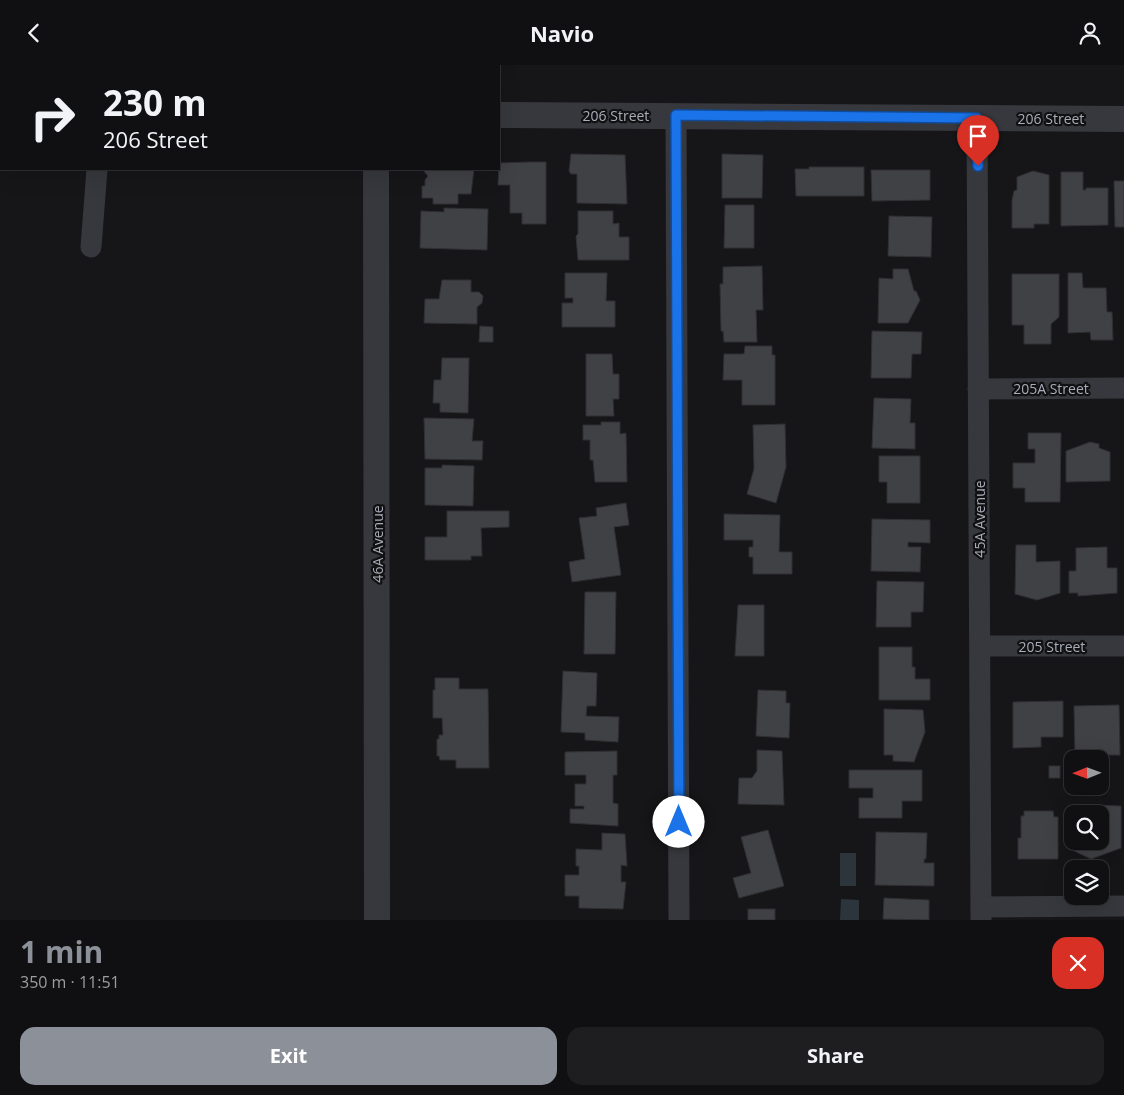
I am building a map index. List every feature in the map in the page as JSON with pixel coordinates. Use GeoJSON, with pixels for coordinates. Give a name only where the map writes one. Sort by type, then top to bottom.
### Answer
{"type":"FeatureCollection","features":[{"type":"Feature","properties":{"kind":"street","name":"206 Street"},"geometry":{"type":"LineString","coordinates":[[500,115],[1124,119]]}},
{"type":"Feature","properties":{"kind":"street"},"geometry":{"type":"LineString","coordinates":[[676,115],[679,920]]}},
{"type":"Feature","properties":{"kind":"street","name":"45A Avenue"},"geometry":{"type":"LineString","coordinates":[[977,118],[982,913]]}},
{"type":"Feature","properties":{"kind":"street"},"geometry":{"type":"LineString","coordinates":[[91,247],[97,170]]}},
{"type":"Feature","properties":{"kind":"street","name":"46A Avenue"},"geometry":{"type":"LineString","coordinates":[[376,170],[377,920]]}},
{"type":"Feature","properties":{"kind":"street","name":"205A Street"},"geometry":{"type":"LineString","coordinates":[[978,389],[1124,388]]}},
{"type":"Feature","properties":{"kind":"street","name":"205 Street"},"geometry":{"type":"LineString","coordinates":[[980,646],[1124,646]]}},
{"type":"Feature","properties":{"kind":"street"},"geometry":{"type":"LineString","coordinates":[[982,913],[1124,906]]}},
{"type":"Feature","properties":{"kind":"shaded area"},"geometry":{"type":"Polygon","coordinates":[[[840,853],[856,853],[856,886],[840,886],[840,853]]]}},
{"type":"Feature","properties":{"kind":"shaded area"},"geometry":{"type":"Polygon","coordinates":[[[841,899],[859,900],[859,920],[840,920],[841,899]]]}},
{"type":"Feature","properties":{"kind":"building"},"geometry":{"type":"Polygon","coordinates":[[[571,154],[625,155],[627,204],[577,203],[577,174],[571,174],[569,171],[571,154]]]}},
{"type":"Feature","properties":{"kind":"building"},"geometry":{"type":"Polygon","coordinates":[[[722,154],[763,155],[762,198],[722,198],[722,154]]]}},
{"type":"Feature","properties":{"kind":"building"},"geometry":{"type":"Polygon","coordinates":[[[546,162],[546,224],[522,224],[522,213],[510,213],[510,185],[498,185],[500,163],[546,162]]]}},
{"type":"Feature","properties":{"kind":"building"},"geometry":{"type":"Polygon","coordinates":[[[809,167],[864,167],[864,196],[796,196],[795,169],[809,169],[809,167]]]}},
{"type":"Feature","properties":{"kind":"building"},"geometry":{"type":"Polygon","coordinates":[[[423,170],[474,170],[471,194],[458,194],[458,204],[433,204],[433,198],[422,198],[422,186],[425,186],[425,180],[428,176],[423,170]]]}},
{"type":"Feature","properties":{"kind":"building"},"geometry":{"type":"Polygon","coordinates":[[[871,170],[930,170],[930,200],[872,201],[871,170]]]}},
{"type":"Feature","properties":{"kind":"building"},"geometry":{"type":"Polygon","coordinates":[[[1033,171],[1049,175],[1049,224],[1034,224],[1034,228],[1012,228],[1012,200],[1014,191],[1017,190],[1017,177],[1033,171]]]}},
{"type":"Feature","properties":{"kind":"building"},"geometry":{"type":"Polygon","coordinates":[[[1061,172],[1083,172],[1083,190],[1086,190],[1086,188],[1108,188],[1108,225],[1061,226],[1061,172]]]}},
{"type":"Feature","properties":{"kind":"building"},"geometry":{"type":"Polygon","coordinates":[[[1114,181],[1124,181],[1124,227],[1115,227],[1114,181]]]}},
{"type":"Feature","properties":{"kind":"building"},"geometry":{"type":"Polygon","coordinates":[[[725,205],[754,205],[754,248],[724,248],[725,205]]]}},
{"type":"Feature","properties":{"kind":"building"},"geometry":{"type":"Polygon","coordinates":[[[444,208],[488,209],[487,250],[420,248],[421,211],[444,212],[444,208]]]}},
{"type":"Feature","properties":{"kind":"building"},"geometry":{"type":"Polygon","coordinates":[[[578,211],[613,211],[613,224],[619,223],[619,237],[629,237],[629,260],[578,260],[576,236],[578,234],[578,211]]]}},
{"type":"Feature","properties":{"kind":"building"},"geometry":{"type":"Polygon","coordinates":[[[889,216],[932,217],[931,257],[888,256],[889,216]]]}},
{"type":"Feature","properties":{"kind":"building"},"geometry":{"type":"Polygon","coordinates":[[[762,266],[763,310],[756,310],[757,342],[724,342],[723,331],[721,331],[720,284],[723,284],[723,267],[762,266]]]}},
{"type":"Feature","properties":{"kind":"building"},"geometry":{"type":"Polygon","coordinates":[[[893,269],[908,269],[914,291],[916,291],[920,300],[908,323],[878,323],[879,278],[893,279],[893,269]]]}},
{"type":"Feature","properties":{"kind":"building"},"geometry":{"type":"Polygon","coordinates":[[[565,273],[607,273],[606,301],[615,301],[615,327],[562,327],[562,303],[573,303],[573,298],[565,298],[565,273]]]}},
{"type":"Feature","properties":{"kind":"building"},"geometry":{"type":"Polygon","coordinates":[[[1068,273],[1082,273],[1083,288],[1106,288],[1107,312],[1112,312],[1113,340],[1091,340],[1090,332],[1068,333],[1068,273]]]}},
{"type":"Feature","properties":{"kind":"building"},"geometry":{"type":"Polygon","coordinates":[[[1012,274],[1059,274],[1059,317],[1051,324],[1051,344],[1024,344],[1024,325],[1012,325],[1012,274]]]}},
{"type":"Feature","properties":{"kind":"building"},"geometry":{"type":"Polygon","coordinates":[[[442,280],[471,280],[471,292],[479,292],[483,296],[482,303],[477,307],[477,324],[424,323],[425,299],[439,299],[442,280]]]}},
{"type":"Feature","properties":{"kind":"building"},"geometry":{"type":"Polygon","coordinates":[[[480,326],[493,327],[493,342],[479,342],[480,326]]]}},
{"type":"Feature","properties":{"kind":"building"},"geometry":{"type":"Polygon","coordinates":[[[872,331],[922,332],[921,354],[912,354],[911,378],[871,378],[872,331]]]}},
{"type":"Feature","properties":{"kind":"building"},"geometry":{"type":"Polygon","coordinates":[[[745,346],[772,346],[772,355],[775,355],[775,405],[742,405],[742,380],[723,380],[724,354],[744,354],[745,346]]]}},
{"type":"Feature","properties":{"kind":"building"},"geometry":{"type":"Polygon","coordinates":[[[586,354],[612,354],[613,374],[619,374],[619,399],[613,399],[614,416],[586,416],[586,354]]]}},
{"type":"Feature","properties":{"kind":"building"},"geometry":{"type":"Polygon","coordinates":[[[442,358],[469,358],[468,413],[440,412],[440,403],[433,403],[434,380],[441,380],[442,358]]]}},
{"type":"Feature","properties":{"kind":"building"},"geometry":{"type":"Polygon","coordinates":[[[874,398],[911,399],[910,423],[915,423],[915,449],[872,448],[874,398]]]}},
{"type":"Feature","properties":{"kind":"building"},"geometry":{"type":"Polygon","coordinates":[[[424,418],[474,419],[472,441],[483,441],[482,460],[425,459],[424,418]]]}},
{"type":"Feature","properties":{"kind":"building"},"geometry":{"type":"Polygon","coordinates":[[[601,422],[620,422],[620,434],[626,433],[627,482],[595,482],[593,460],[590,460],[590,440],[583,440],[583,425],[601,425],[601,422]]]}},
{"type":"Feature","properties":{"kind":"building"},"geometry":{"type":"Polygon","coordinates":[[[785,424],[786,467],[776,503],[747,494],[754,469],[753,425],[785,424]]]}},
{"type":"Feature","properties":{"kind":"building"},"geometry":{"type":"Polygon","coordinates":[[[1028,433],[1061,433],[1060,502],[1025,502],[1025,488],[1013,488],[1013,463],[1035,463],[1035,449],[1028,449],[1028,433]]]}},
{"type":"Feature","properties":{"kind":"building"},"geometry":{"type":"Polygon","coordinates":[[[1090,442],[1099,444],[1099,448],[1110,452],[1110,481],[1066,482],[1066,451],[1090,442]]]}},
{"type":"Feature","properties":{"kind":"building"},"geometry":{"type":"Polygon","coordinates":[[[879,456],[920,456],[920,503],[887,503],[887,482],[879,482],[879,456]]]}},
{"type":"Feature","properties":{"kind":"building"},"geometry":{"type":"Polygon","coordinates":[[[442,465],[474,466],[473,506],[425,505],[425,468],[442,468],[442,465]]]}},
{"type":"Feature","properties":{"kind":"building"},"geometry":{"type":"Polygon","coordinates":[[[626,503],[629,525],[614,527],[621,575],[572,582],[569,562],[585,559],[579,518],[597,516],[596,508],[626,503]]]}},
{"type":"Feature","properties":{"kind":"building"},"geometry":{"type":"Polygon","coordinates":[[[447,511],[509,511],[509,527],[481,528],[482,556],[471,556],[471,560],[425,560],[425,537],[447,537],[447,511]]]}},
{"type":"Feature","properties":{"kind":"building"},"geometry":{"type":"Polygon","coordinates":[[[724,514],[780,515],[779,552],[792,552],[792,574],[753,574],[753,557],[749,557],[749,547],[753,547],[753,540],[724,540],[724,514]]]}},
{"type":"Feature","properties":{"kind":"building"},"geometry":{"type":"Polygon","coordinates":[[[872,519],[930,520],[930,543],[908,542],[908,547],[921,547],[920,572],[871,571],[872,519]]]}},
{"type":"Feature","properties":{"kind":"building"},"geometry":{"type":"Polygon","coordinates":[[[1016,545],[1036,545],[1036,562],[1060,561],[1060,593],[1037,600],[1015,594],[1016,545]]]}},
{"type":"Feature","properties":{"kind":"building"},"geometry":{"type":"Polygon","coordinates":[[[1107,547],[1107,568],[1117,568],[1117,593],[1078,596],[1078,593],[1069,593],[1069,571],[1076,571],[1076,548],[1107,547]]]}},
{"type":"Feature","properties":{"kind":"building"},"geometry":{"type":"Polygon","coordinates":[[[877,581],[924,582],[923,612],[911,612],[911,627],[876,627],[877,581]]]}},
{"type":"Feature","properties":{"kind":"building"},"geometry":{"type":"Polygon","coordinates":[[[585,592],[616,592],[615,654],[584,654],[585,592]]]}},
{"type":"Feature","properties":{"kind":"building"},"geometry":{"type":"Polygon","coordinates":[[[738,605],[764,605],[764,656],[735,656],[738,605]]]}},
{"type":"Feature","properties":{"kind":"building"},"geometry":{"type":"Polygon","coordinates":[[[879,647],[912,647],[912,667],[915,667],[915,679],[930,679],[930,700],[879,700],[879,647]]]}},
{"type":"Feature","properties":{"kind":"building"},"geometry":{"type":"Polygon","coordinates":[[[563,671],[597,673],[596,706],[587,706],[586,716],[619,717],[618,742],[585,740],[585,733],[561,732],[563,671]]]}},
{"type":"Feature","properties":{"kind":"building"},"geometry":{"type":"Polygon","coordinates":[[[435,678],[459,678],[459,689],[488,689],[489,768],[456,768],[456,760],[440,760],[439,756],[437,756],[437,739],[439,739],[439,735],[443,735],[442,718],[433,718],[435,678]]]}},
{"type":"Feature","properties":{"kind":"building"},"geometry":{"type":"Polygon","coordinates":[[[758,690],[786,691],[786,703],[790,703],[789,738],[756,736],[758,690]]]}},
{"type":"Feature","properties":{"kind":"building"},"geometry":{"type":"Polygon","coordinates":[[[1063,701],[1063,737],[1041,737],[1041,747],[1013,748],[1013,702],[1063,701]]]}},
{"type":"Feature","properties":{"kind":"building"},"geometry":{"type":"Polygon","coordinates":[[[1119,705],[1120,755],[1109,755],[1109,750],[1075,750],[1074,706],[1119,705]]]}},
{"type":"Feature","properties":{"kind":"building"},"geometry":{"type":"Polygon","coordinates":[[[884,709],[923,710],[925,732],[914,762],[893,761],[893,755],[884,755],[884,709]]]}},
{"type":"Feature","properties":{"kind":"building"},"geometry":{"type":"Polygon","coordinates":[[[757,750],[782,751],[784,805],[738,804],[739,778],[752,778],[757,771],[757,750]]]}},
{"type":"Feature","properties":{"kind":"building"},"geometry":{"type":"Polygon","coordinates":[[[617,751],[617,775],[613,775],[613,803],[618,804],[618,826],[570,823],[570,809],[584,809],[584,806],[575,806],[575,784],[586,784],[586,775],[565,775],[565,752],[617,751]]]}},
{"type":"Feature","properties":{"kind":"building"},"geometry":{"type":"Polygon","coordinates":[[[1049,766],[1060,766],[1060,778],[1049,778],[1049,766]]]}},
{"type":"Feature","properties":{"kind":"building"},"geometry":{"type":"Polygon","coordinates":[[[849,770],[922,770],[922,801],[902,801],[902,818],[859,818],[859,798],[873,798],[873,788],[849,788],[849,770]]]}},
{"type":"Feature","properties":{"kind":"building"},"geometry":{"type":"Polygon","coordinates":[[[1109,806],[1121,806],[1121,848],[1091,859],[1072,850],[1109,850],[1109,806]]]}},
{"type":"Feature","properties":{"kind":"building"},"geometry":{"type":"Polygon","coordinates":[[[1024,811],[1053,811],[1054,817],[1058,817],[1058,859],[1018,859],[1018,838],[1021,838],[1021,816],[1024,816],[1024,811]]]}},
{"type":"Feature","properties":{"kind":"building"},"geometry":{"type":"Polygon","coordinates":[[[768,830],[784,886],[739,898],[733,878],[751,873],[741,837],[768,830]]]}},
{"type":"Feature","properties":{"kind":"building"},"geometry":{"type":"Polygon","coordinates":[[[876,832],[927,833],[926,859],[924,859],[924,863],[934,863],[934,886],[875,885],[876,832]]]}},
{"type":"Feature","properties":{"kind":"building"},"geometry":{"type":"Polygon","coordinates":[[[602,833],[625,834],[627,866],[621,865],[621,882],[626,882],[623,909],[579,908],[579,896],[565,896],[565,875],[579,875],[579,866],[576,866],[576,849],[602,850],[602,833]]]}},
{"type":"Feature","properties":{"kind":"building"},"geometry":{"type":"Polygon","coordinates":[[[884,898],[929,900],[929,920],[883,919],[884,898]]]}},
{"type":"Feature","properties":{"kind":"building"},"geometry":{"type":"Polygon","coordinates":[[[748,909],[775,909],[775,920],[748,920],[748,909]]]}},
{"type":"Feature","properties":{"kind":"route"},"geometry":{"type":"LineString","coordinates":[[679,822],[676,115],[977,118],[978,166]]}}]}
